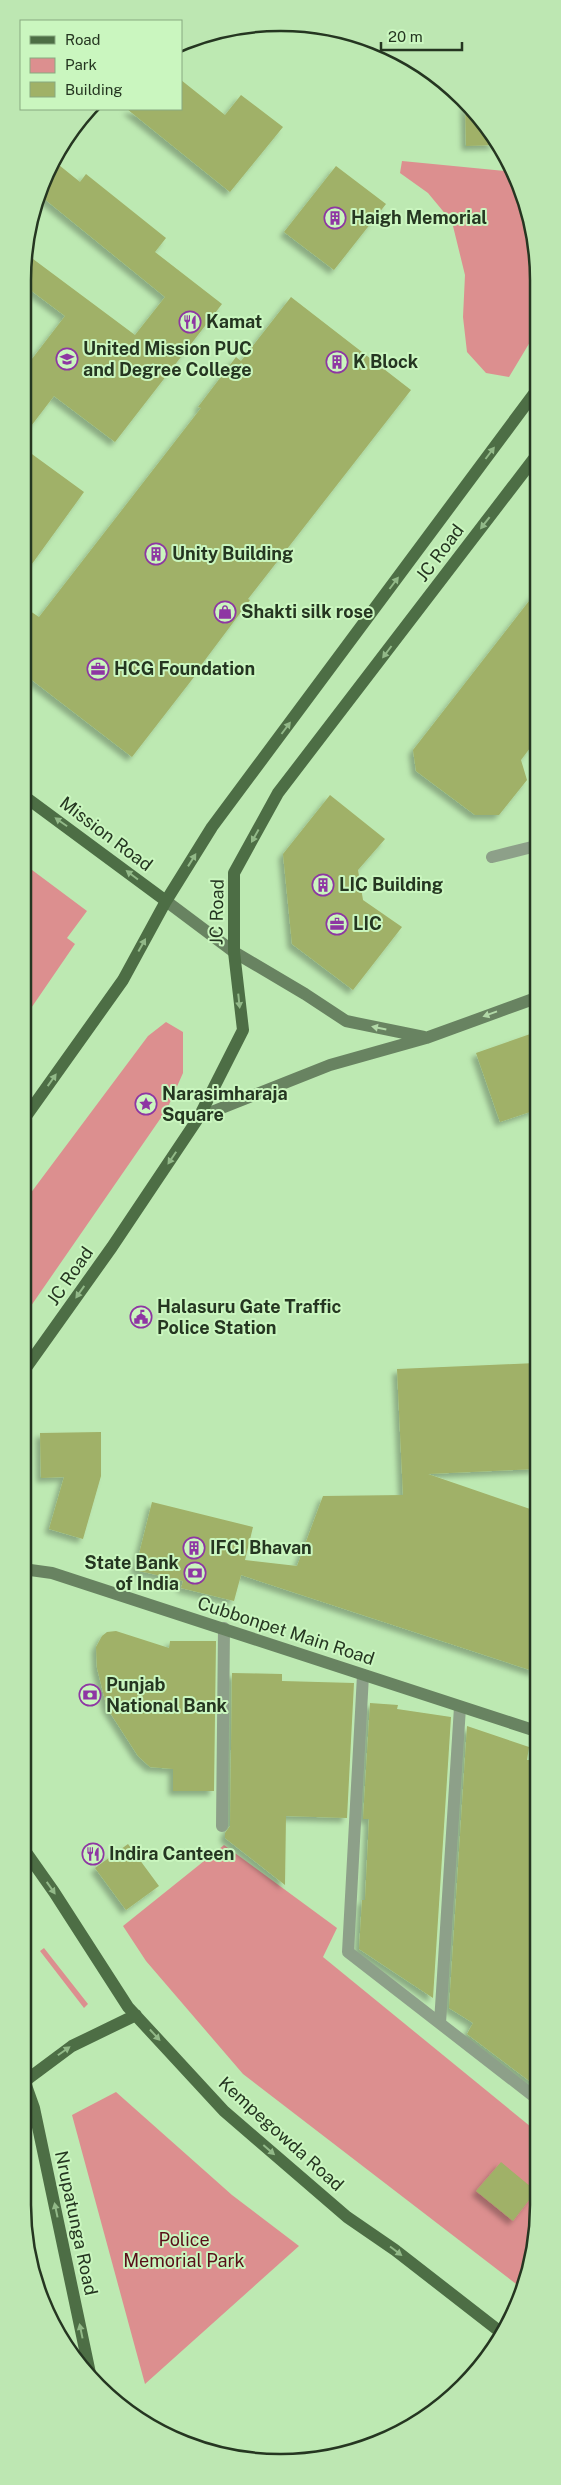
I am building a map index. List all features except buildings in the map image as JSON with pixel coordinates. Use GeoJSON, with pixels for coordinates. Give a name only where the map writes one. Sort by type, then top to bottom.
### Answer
{"type":"FeatureCollection","features":[{"type":"Feature","properties":{"kind":"main road","name":"JC Road"},"geometry":{"type":"LineString","coordinates":[[31,1109],[123,980],[166,901],[212,828],[530,399]]}},
{"type":"Feature","properties":{"kind":"main road","name":"JC Road"},"geometry":{"type":"LineString","coordinates":[[31,1362],[118,1239],[199,1117],[243,1030],[234,952],[234,873],[278,793],[530,464]]}},
{"type":"Feature","properties":{"kind":"main road","name":"Mission Road"},"geometry":{"type":"LineString","coordinates":[[31,801],[166,901]]}},
{"type":"Feature","properties":{"kind":"main road"},"geometry":{"type":"LineString","coordinates":[[166,901],[234,952],[346,1021],[426,1038]]}},
{"type":"Feature","properties":{"kind":"main road"},"geometry":{"type":"LineString","coordinates":[[199,1117],[330,1065],[426,1038],[530,1000]]}},
{"type":"Feature","properties":{"kind":"main road","name":"Cubbonpet Main Road"},"geometry":{"type":"LineString","coordinates":[[31,1570],[52,1573],[530,1729]]}},
{"type":"Feature","properties":{"kind":"main road","name":"Kempegowda Road"},"geometry":{"type":"LineString","coordinates":[[31,1859],[128,2007],[224,2111],[347,2217],[395,2250],[496,2329]]}},
{"type":"Feature","properties":{"kind":"main road"},"geometry":{"type":"LineString","coordinates":[[31,2074],[72,2046],[136,2015]]}},
{"type":"Feature","properties":{"kind":"main road","name":"Nrupatunga Road"},"geometry":{"type":"LineString","coordinates":[[31,2099],[88,2362]]}},
{"type":"Feature","properties":{"kind":"street"},"geometry":{"type":"LineString","coordinates":[[492,857],[530,848]]}},
{"type":"Feature","properties":{"kind":"street"},"geometry":{"type":"LineString","coordinates":[[222,1826],[224,1628]]}},
{"type":"Feature","properties":{"kind":"street"},"geometry":{"type":"LineString","coordinates":[[363,1674],[348,1952],[530,2093]]}},
{"type":"Feature","properties":{"kind":"street"},"geometry":{"type":"LineString","coordinates":[[440,2023],[460,1707]]}},
{"type":"Feature","properties":{"kind":"green space"},"geometry":{"type":"Polygon","coordinates":[[[402,161],[504,171],[517,200],[525,232],[530,280],[530,342],[509,377],[486,373],[467,352],[463,317],[465,275],[452,222],[428,193],[400,173],[402,161]]]}},
{"type":"Feature","properties":{"kind":"green space"},"geometry":{"type":"Polygon","coordinates":[[[31,869],[87,911],[67,938],[75,944],[31,1008],[31,869]]]}},
{"type":"Feature","properties":{"kind":"green space"},"geometry":{"type":"Polygon","coordinates":[[[166,1022],[183,1032],[183,1073],[167,1109],[31,1306],[31,1193],[148,1036],[166,1022]]]}},
{"type":"Feature","properties":{"kind":"green space"},"geometry":{"type":"Polygon","coordinates":[[[224,1845],[337,1928],[323,1957],[530,2126],[528,2237],[517,2285],[243,2074],[146,1961],[123,1926],[224,1845]]]}},
{"type":"Feature","properties":{"kind":"green space"},"geometry":{"type":"Polygon","coordinates":[[[44,1948],[88,2004],[84,2008],[40,1951],[44,1948]]]}},
{"type":"Feature","properties":{"kind":"green space","name":"Police Memorial Park"},"geometry":{"type":"Polygon","coordinates":[[[116,2092],[232,2195],[299,2246],[145,2384],[72,2115],[116,2092]]]}},
{"type":"Feature","properties":{"kind":"place","name":"Haigh Memorial"},"geometry":{"type":"Point","coordinates":[335,218]}},
{"type":"Feature","properties":{"kind":"place","name":"Kamat"},"geometry":{"type":"Point","coordinates":[190,322]}},
{"type":"Feature","properties":{"kind":"place","name":"United Mission PUC and Degree College"},"geometry":{"type":"Point","coordinates":[67,359]}},
{"type":"Feature","properties":{"kind":"place","name":"K Block"},"geometry":{"type":"Point","coordinates":[337,362]}},
{"type":"Feature","properties":{"kind":"place","name":"Unity Building"},"geometry":{"type":"Point","coordinates":[156,554]}},
{"type":"Feature","properties":{"kind":"place","name":"Shakti silk rose"},"geometry":{"type":"Point","coordinates":[225,612]}},
{"type":"Feature","properties":{"kind":"place","name":"HCG Foundation"},"geometry":{"type":"Point","coordinates":[98,669]}},
{"type":"Feature","properties":{"kind":"place","name":"LIC Building"},"geometry":{"type":"Point","coordinates":[323,885]}},
{"type":"Feature","properties":{"kind":"place","name":"LIC"},"geometry":{"type":"Point","coordinates":[337,924]}},
{"type":"Feature","properties":{"kind":"place","name":"Narasimharaja Square"},"geometry":{"type":"Point","coordinates":[146,1104]}},
{"type":"Feature","properties":{"kind":"place","name":"Halasuru Gate Traffic Police Station"},"geometry":{"type":"Point","coordinates":[141,1317]}},
{"type":"Feature","properties":{"kind":"place","name":"IFCI Bhavan"},"geometry":{"type":"Point","coordinates":[194,1548]}},
{"type":"Feature","properties":{"kind":"place","name":"State Bank of India"},"geometry":{"type":"Point","coordinates":[195,1573]}},
{"type":"Feature","properties":{"kind":"place","name":"Punjab National Bank"},"geometry":{"type":"Point","coordinates":[90,1695]}},
{"type":"Feature","properties":{"kind":"place","name":"Indira Canteen"},"geometry":{"type":"Point","coordinates":[93,1854]}}]}
